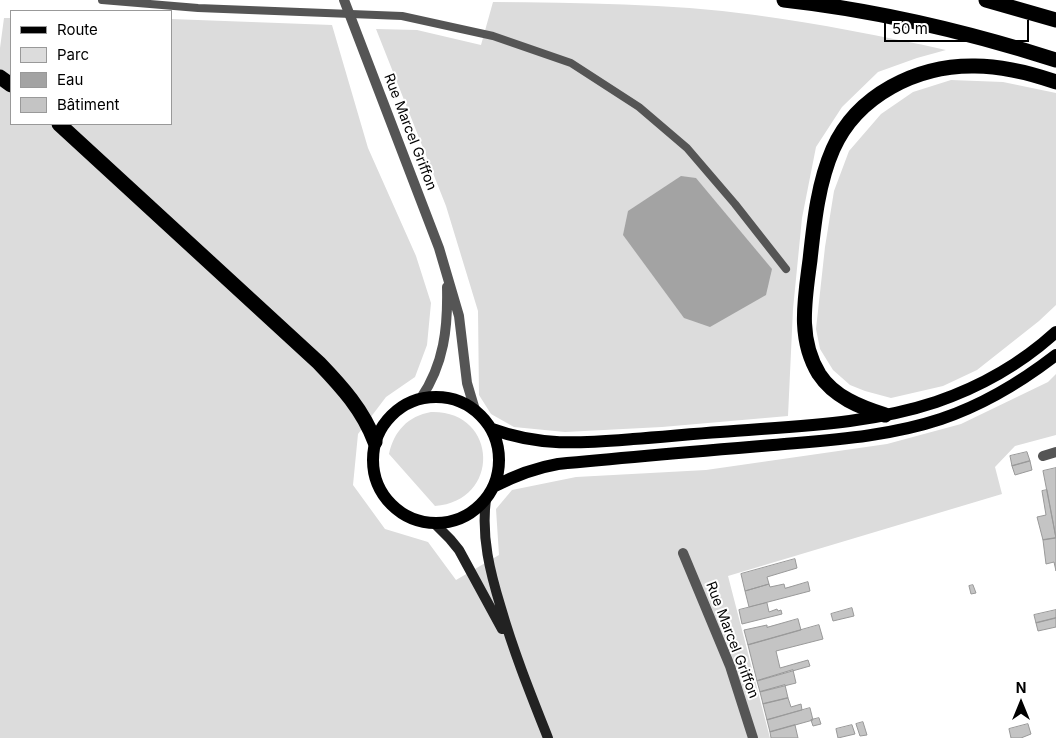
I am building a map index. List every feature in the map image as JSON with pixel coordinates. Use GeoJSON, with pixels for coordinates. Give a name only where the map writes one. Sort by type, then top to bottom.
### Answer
{"type":"FeatureCollection","features":[{"type":"Feature","properties":{"kind":"highway"},"geometry":{"type":"LineString","coordinates":[[784,0],[839,7],[913,22],[986,39],[1056,60]]}},
{"type":"Feature","properties":{"kind":"highway"},"geometry":{"type":"LineString","coordinates":[[986,0],[1056,20]]}},
{"type":"Feature","properties":{"kind":"highway"},"geometry":{"type":"LineString","coordinates":[[885,415],[850,402],[827,384],[819,374],[810,356],[804,334],[804,309],[819,195],[839,137],[853,116],[879,94],[900,83],[930,72],[959,66],[990,66],[1019,71],[1056,82]]}},
{"type":"Feature","properties":{"kind":"highway"},"geometry":{"type":"LineString","coordinates":[[60,125],[319,363],[358,407],[366,420],[375,442]]}},
{"type":"Feature","properties":{"kind":"main road"},"geometry":{"type":"LineString","coordinates":[[492,429],[516,438],[581,443],[828,424],[885,415],[922,407],[970,389],[1005,370],[1056,332]]}},
{"type":"Feature","properties":{"kind":"main road"},"geometry":{"type":"LineString","coordinates":[[493,487],[519,474],[558,464],[825,440],[904,429],[940,419],[972,406],[1012,386],[1056,355]]}},
{"type":"Feature","properties":{"kind":"main road"},"geometry":{"type":"LineString","coordinates":[[445,397],[461,402],[475,410],[492,429],[499,454],[499,470],[486,499],[467,515],[451,521],[434,523],[410,517],[396,509],[385,497],[377,482],[373,466],[375,442],[382,427],[392,414],[406,404],[421,398],[445,397]]}},
{"type":"Feature","properties":{"kind":"main road"},"geometry":{"type":"LineString","coordinates":[[486,499],[484,514],[486,550],[493,581],[513,650],[548,738]]}},
{"type":"Feature","properties":{"kind":"main road"},"geometry":{"type":"LineString","coordinates":[[434,523],[450,539],[464,558],[513,650]]}},
{"type":"Feature","properties":{"kind":"street","name":"Rue Marcel Griffon"},"geometry":{"type":"LineString","coordinates":[[344,0],[433,231],[459,316],[467,383],[475,410]]}},
{"type":"Feature","properties":{"kind":"street","name":"Rue Marcel Griffon"},"geometry":{"type":"LineString","coordinates":[[421,398],[433,380],[442,348],[448,306],[447,276]]}},
{"type":"Feature","properties":{"kind":"street"},"geometry":{"type":"LineString","coordinates":[[1043,456],[1056,452]]}},
{"type":"Feature","properties":{"kind":"street","name":"Rue Marcel Griffon"},"geometry":{"type":"LineString","coordinates":[[683,553],[728,659],[753,738]]}},
{"type":"Feature","properties":{"kind":"lane"},"geometry":{"type":"LineString","coordinates":[[102,0],[198,8],[402,16],[493,36],[571,63],[639,107],[687,148],[735,204],[786,269]]}},
{"type":"Feature","properties":{"kind":"green space"},"geometry":{"type":"Polygon","coordinates":[[[493,2],[624,4],[722,11],[827,26],[946,50],[878,72],[842,107],[816,147],[802,218],[793,309],[788,416],[662,427],[565,432],[514,427],[491,414],[479,395],[478,311],[446,206],[376,29],[417,30],[481,45],[493,2]]]}},
{"type":"Feature","properties":{"kind":"green space"},"geometry":{"type":"Polygon","coordinates":[[[4,18],[10,18],[10,125],[172,125],[172,19],[332,25],[368,148],[416,256],[431,303],[427,345],[415,377],[386,397],[358,434],[353,485],[385,529],[428,542],[456,580],[499,555],[496,509],[512,490],[576,477],[706,470],[887,444],[961,424],[1048,382],[1056,374],[1056,435],[1015,446],[995,467],[1002,494],[728,576],[770,738],[0,738],[0,48],[4,18]]]}},
{"type":"Feature","properties":{"kind":"green space"},"geometry":{"type":"Polygon","coordinates":[[[951,80],[1003,82],[1056,93],[1056,305],[1039,321],[977,370],[943,386],[891,398],[850,385],[833,370],[820,349],[816,329],[825,247],[834,191],[849,151],[881,114],[913,92],[951,80]]]}},
{"type":"Feature","properties":{"kind":"green space"},"geometry":{"type":"Polygon","coordinates":[[[431,412],[453,415],[469,425],[479,440],[483,456],[481,474],[472,489],[457,500],[435,506],[389,454],[394,438],[403,426],[415,417],[431,412]]]}},
{"type":"Feature","properties":{"kind":"water"},"geometry":{"type":"Polygon","coordinates":[[[681,176],[696,178],[772,269],[766,295],[710,327],[684,318],[623,235],[628,211],[681,176]]]}},
{"type":"Feature","properties":{"kind":"building"},"geometry":{"type":"Polygon","coordinates":[[[1027,452],[1030,461],[1012,466],[1010,456],[1027,452]]]}},
{"type":"Feature","properties":{"kind":"building"},"geometry":{"type":"Polygon","coordinates":[[[1030,461],[1032,470],[1015,475],[1012,466],[1030,461]]]}},
{"type":"Feature","properties":{"kind":"building"},"geometry":{"type":"Polygon","coordinates":[[[1056,468],[1056,538],[1043,471],[1056,468]]]}},
{"type":"Feature","properties":{"kind":"building"},"geometry":{"type":"Polygon","coordinates":[[[1047,490],[1056,538],[1043,540],[1037,517],[1046,515],[1042,491],[1047,490]]]}},
{"type":"Feature","properties":{"kind":"building"},"geometry":{"type":"Polygon","coordinates":[[[1056,538],[1056,571],[1054,562],[1046,564],[1043,540],[1056,538]]]}},
{"type":"Feature","properties":{"kind":"building"},"geometry":{"type":"Polygon","coordinates":[[[795,559],[797,568],[767,577],[769,584],[745,591],[741,574],[795,559]]]}},
{"type":"Feature","properties":{"kind":"building"},"geometry":{"type":"Polygon","coordinates":[[[808,582],[810,591],[749,607],[745,591],[769,584],[770,587],[784,584],[785,588],[808,582]]]}},
{"type":"Feature","properties":{"kind":"building"},"geometry":{"type":"Polygon","coordinates":[[[973,585],[976,593],[971,594],[969,586],[973,585]]]}},
{"type":"Feature","properties":{"kind":"building"},"geometry":{"type":"Polygon","coordinates":[[[767,603],[769,612],[777,609],[778,611],[781,610],[782,614],[742,624],[739,610],[767,603]]]}},
{"type":"Feature","properties":{"kind":"building"},"geometry":{"type":"Polygon","coordinates":[[[852,608],[854,616],[833,621],[831,614],[852,608]]]}},
{"type":"Feature","properties":{"kind":"building"},"geometry":{"type":"Polygon","coordinates":[[[1056,610],[1056,618],[1036,623],[1034,615],[1056,610]]]}},
{"type":"Feature","properties":{"kind":"building"},"geometry":{"type":"Polygon","coordinates":[[[1056,618],[1056,627],[1038,631],[1036,623],[1056,618]]]}},
{"type":"Feature","properties":{"kind":"building"},"geometry":{"type":"Polygon","coordinates":[[[798,619],[801,630],[748,645],[744,630],[767,625],[767,627],[798,619]]]}},
{"type":"Feature","properties":{"kind":"building"},"geometry":{"type":"Polygon","coordinates":[[[819,625],[823,639],[776,651],[780,668],[808,660],[810,666],[757,681],[748,645],[819,625]]]}},
{"type":"Feature","properties":{"kind":"building"},"geometry":{"type":"Polygon","coordinates":[[[793,670],[796,683],[760,692],[757,681],[793,670]]]}},
{"type":"Feature","properties":{"kind":"building"},"geometry":{"type":"Polygon","coordinates":[[[785,685],[788,698],[763,704],[760,692],[785,685]]]}},
{"type":"Feature","properties":{"kind":"building"},"geometry":{"type":"Polygon","coordinates":[[[788,698],[791,707],[801,704],[802,710],[767,720],[763,704],[788,698]]]}},
{"type":"Feature","properties":{"kind":"building"},"geometry":{"type":"Polygon","coordinates":[[[810,708],[813,720],[770,732],[767,720],[810,708]]]}},
{"type":"Feature","properties":{"kind":"building"},"geometry":{"type":"Polygon","coordinates":[[[819,718],[821,724],[813,726],[811,720],[819,718]]]}},
{"type":"Feature","properties":{"kind":"building"},"geometry":{"type":"Polygon","coordinates":[[[863,722],[867,735],[860,736],[856,724],[863,722]]]}},
{"type":"Feature","properties":{"kind":"building"},"geometry":{"type":"Polygon","coordinates":[[[1028,724],[1031,734],[1021,738],[1011,738],[1009,729],[1028,724]]]}},
{"type":"Feature","properties":{"kind":"building"},"geometry":{"type":"Polygon","coordinates":[[[795,725],[798,738],[771,738],[770,732],[795,725]]]}},
{"type":"Feature","properties":{"kind":"building"},"geometry":{"type":"Polygon","coordinates":[[[852,725],[855,734],[838,738],[836,729],[852,725]]]}}]}
